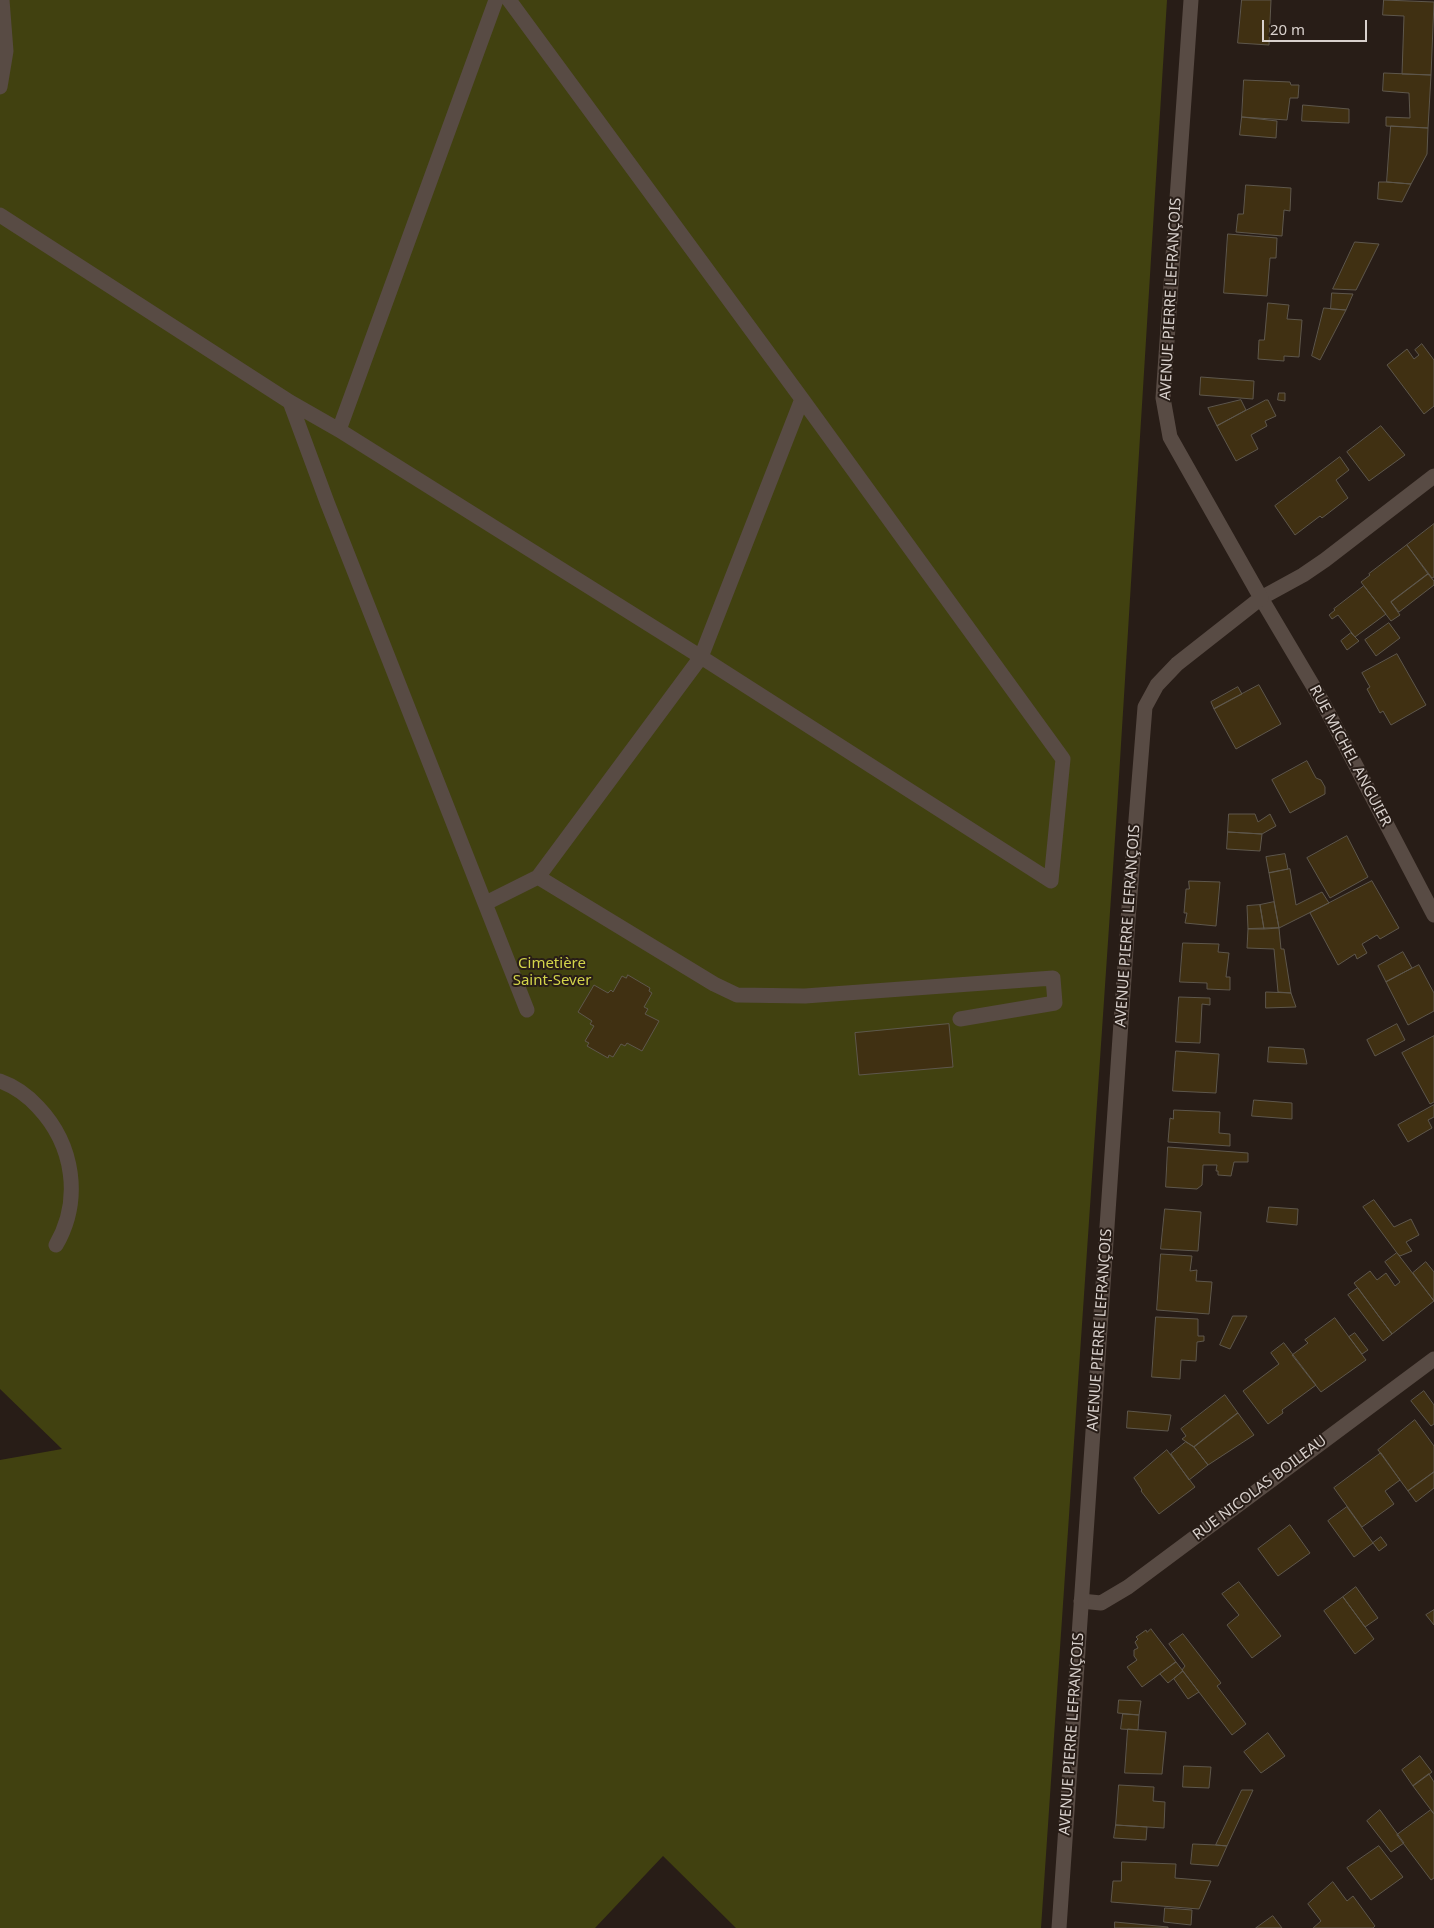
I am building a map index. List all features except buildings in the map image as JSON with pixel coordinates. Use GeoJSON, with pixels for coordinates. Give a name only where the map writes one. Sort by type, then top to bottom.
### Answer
{"type":"FeatureCollection","features":[{"type":"Feature","properties":{"kind":"street"},"geometry":{"type":"LineString","coordinates":[[0,87],[6,51],[2,0]]}},
{"type":"Feature","properties":{"kind":"street"},"geometry":{"type":"LineString","coordinates":[[338,430],[496,0]]}},
{"type":"Feature","properties":{"kind":"street"},"geometry":{"type":"LineString","coordinates":[[0,215],[290,402],[338,430],[701,657],[1051,881],[1062,760],[802,399],[509,0]]}},
{"type":"Feature","properties":{"kind":"street","name":"AVENUE PIERRE LEFRANÇOIS"},"geometry":{"type":"LineString","coordinates":[[1059,1928],[1128,920],[1145,708],[1157,685],[1177,664],[1261,598],[1170,437],[1164,398],[1191,0]]}},
{"type":"Feature","properties":{"kind":"street"},"geometry":{"type":"LineString","coordinates":[[486,903],[538,877],[701,657],[802,399]]}},
{"type":"Feature","properties":{"kind":"street"},"geometry":{"type":"LineString","coordinates":[[290,402],[327,502],[528,1010]]}},
{"type":"Feature","properties":{"kind":"street"},"geometry":{"type":"LineString","coordinates":[[1261,598],[1303,575],[1325,560],[1434,476]]}},
{"type":"Feature","properties":{"kind":"street","name":"RUE MICHEL ANGUIER"},"geometry":{"type":"LineString","coordinates":[[1261,598],[1322,701],[1434,915]]}},
{"type":"Feature","properties":{"kind":"street"},"geometry":{"type":"LineString","coordinates":[[538,877],[714,984],[737,995],[805,996],[1053,978],[1055,1003],[960,1019]]}},
{"type":"Feature","properties":{"kind":"street"},"geometry":{"type":"LineString","coordinates":[[0,1081],[30,1099],[50,1120],[64,1145],[71,1173],[71,1202],[65,1230],[56,1246]]}},
{"type":"Feature","properties":{"kind":"street","name":"RUE NICOLAS BOILEAU"},"geometry":{"type":"LineString","coordinates":[[1081,1601],[1101,1603],[1128,1587],[1434,1360]]}},
{"type":"Feature","properties":{"kind":"green space","name":"Cimetière Saint-Sever"},"geometry":{"type":"Polygon","coordinates":[[[0,0],[1167,0],[1117,809],[1041,1928],[736,1928],[663,1856],[595,1928],[0,1928],[0,1460],[62,1449],[0,1389],[0,0]]]}}]}
